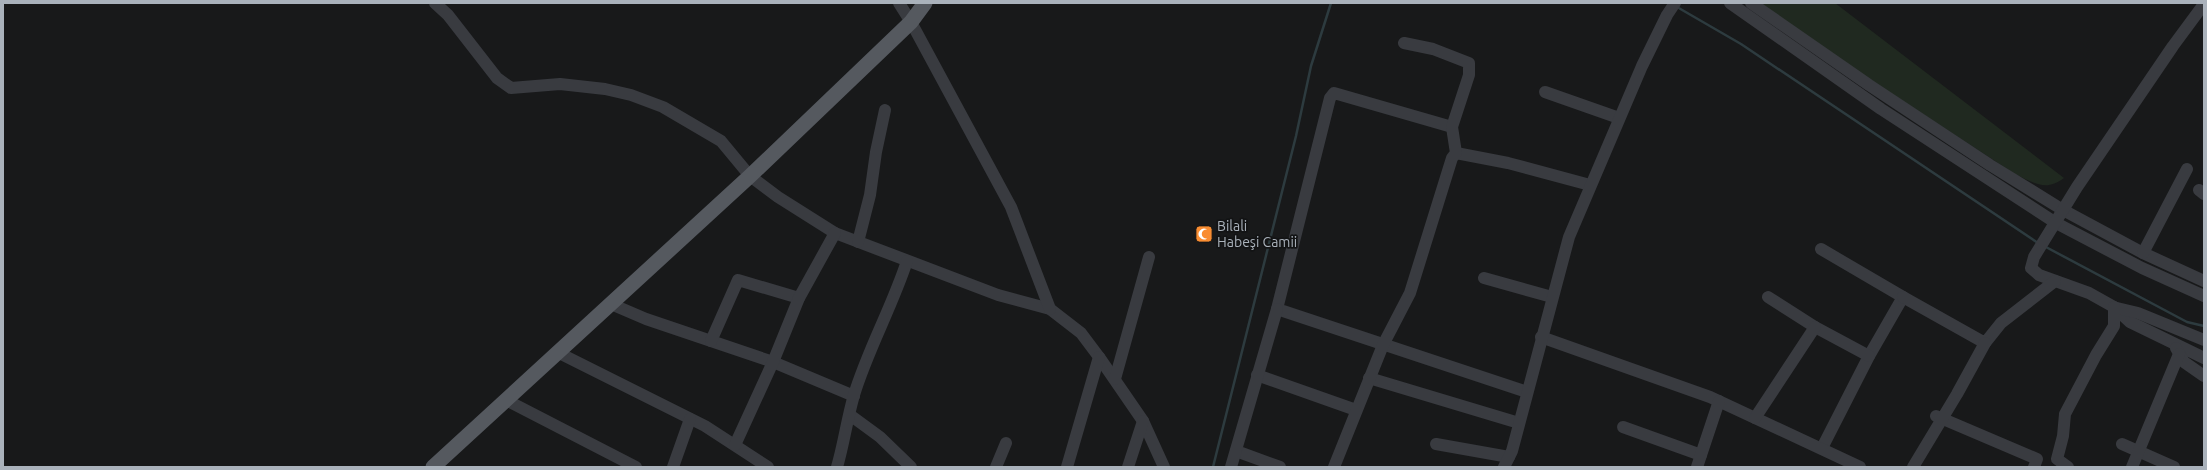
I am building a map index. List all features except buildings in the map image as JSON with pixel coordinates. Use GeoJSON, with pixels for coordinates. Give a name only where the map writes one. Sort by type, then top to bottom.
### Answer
{"type":"FeatureCollection","features":[{"type":"Feature","properties":{"kind":"main road"},"geometry":{"type":"LineString","coordinates":[[433,467],[559,353],[750,176],[911,22],[925,3]]}},
{"type":"Feature","properties":{"kind":"street"},"geometry":{"type":"LineString","coordinates":[[435,3],[448,15],[497,78],[506,86],[511,88],[521,88],[560,84],[605,89],[631,95],[663,107],[721,141],[750,176],[778,197],[835,233],[998,295],[1050,309],[1081,334],[1115,379],[1142,421],[1164,467]]}},
{"type":"Feature","properties":{"kind":"street"},"geometry":{"type":"LineString","coordinates":[[899,3],[911,22],[1011,207],[1050,309]]}},
{"type":"Feature","properties":{"kind":"street"},"geometry":{"type":"LineString","coordinates":[[1436,444],[1507,462],[1519,423],[1569,237],[1619,118],[1667,15],[1675,3]]}},
{"type":"Feature","properties":{"kind":"street"},"geometry":{"type":"LineString","coordinates":[[1730,3],[1880,109],[2056,223],[2142,268],[2204,296]]}},
{"type":"Feature","properties":{"kind":"street"},"geometry":{"type":"LineString","coordinates":[[1751,3],[1869,85],[1990,165],[2063,210],[2143,253],[2204,281]]}},
{"type":"Feature","properties":{"kind":"street"},"geometry":{"type":"LineString","coordinates":[[2204,4],[2117,127],[2034,257],[2031,268],[2039,275],[2089,293],[2114,307],[2138,314],[2204,340]]}},
{"type":"Feature","properties":{"kind":"street"},"geometry":{"type":"LineString","coordinates":[[1334,467],[1383,345],[1410,293],[1452,158],[1456,153],[1452,127],[1469,75],[1469,63],[1433,49],[1404,43]]}},
{"type":"Feature","properties":{"kind":"street"},"geometry":{"type":"LineString","coordinates":[[1545,92],[1619,118]]}},
{"type":"Feature","properties":{"kind":"street"},"geometry":{"type":"LineString","coordinates":[[1231,467],[1277,309],[1330,98],[1334,93],[1452,127]]}},
{"type":"Feature","properties":{"kind":"street"},"geometry":{"type":"LineString","coordinates":[[858,242],[870,195],[876,152],[885,110]]}},
{"type":"Feature","properties":{"kind":"street"},"geometry":{"type":"LineString","coordinates":[[1456,153],[1508,163],[1590,185]]}},
{"type":"Feature","properties":{"kind":"street"},"geometry":{"type":"LineString","coordinates":[[2143,253],[2187,169]]}},
{"type":"Feature","properties":{"kind":"street"},"geometry":{"type":"LineString","coordinates":[[735,445],[773,362],[799,298],[835,233]]}},
{"type":"Feature","properties":{"kind":"street"},"geometry":{"type":"LineString","coordinates":[[1821,249],[1985,343]]}},
{"type":"Feature","properties":{"kind":"street"},"geometry":{"type":"LineString","coordinates":[[1115,379],[1150,257]]}},
{"type":"Feature","properties":{"kind":"street"},"geometry":{"type":"LineString","coordinates":[[837,467],[854,396],[872,347],[897,291],[907,261]]}},
{"type":"Feature","properties":{"kind":"street"},"geometry":{"type":"LineString","coordinates":[[1484,278],[1552,297]]}},
{"type":"Feature","properties":{"kind":"street"},"geometry":{"type":"LineString","coordinates":[[711,341],[738,280],[799,298]]}},
{"type":"Feature","properties":{"kind":"street"},"geometry":{"type":"LineString","coordinates":[[1913,467],[1939,417],[1985,343],[2001,323],[2055,281]]}},
{"type":"Feature","properties":{"kind":"street"},"geometry":{"type":"LineString","coordinates":[[1768,297],[1815,327],[1869,356]]}},
{"type":"Feature","properties":{"kind":"street"},"geometry":{"type":"LineString","coordinates":[[1822,448],[1869,356],[1903,297]]}},
{"type":"Feature","properties":{"kind":"street"},"geometry":{"type":"LineString","coordinates":[[611,304],[646,319],[773,362],[854,396]]}},
{"type":"Feature","properties":{"kind":"street"},"geometry":{"type":"LineString","coordinates":[[2114,307],[2130,322],[2176,349],[2204,358]]}},
{"type":"Feature","properties":{"kind":"street"},"geometry":{"type":"LineString","coordinates":[[2068,467],[2057,459],[2063,436],[2065,414],[2096,355],[2114,326],[2114,307]]}},
{"type":"Feature","properties":{"kind":"street"},"geometry":{"type":"LineString","coordinates":[[1277,309],[1527,392]]}},
{"type":"Feature","properties":{"kind":"street"},"geometry":{"type":"LineString","coordinates":[[1755,418],[1815,327]]}},
{"type":"Feature","properties":{"kind":"street"},"geometry":{"type":"LineString","coordinates":[[1541,337],[1719,401],[1860,467]]}},
{"type":"Feature","properties":{"kind":"street"},"geometry":{"type":"LineString","coordinates":[[2176,349],[2184,362],[2204,376]]}},
{"type":"Feature","properties":{"kind":"street"},"geometry":{"type":"LineString","coordinates":[[2132,467],[2176,349]]}},
{"type":"Feature","properties":{"kind":"street"},"geometry":{"type":"LineString","coordinates":[[559,353],[705,426],[768,467]]}},
{"type":"Feature","properties":{"kind":"street"},"geometry":{"type":"LineString","coordinates":[[1067,467],[1099,357]]}},
{"type":"Feature","properties":{"kind":"street"},"geometry":{"type":"LineString","coordinates":[[1257,375],[1356,410]]}},
{"type":"Feature","properties":{"kind":"street"},"geometry":{"type":"LineString","coordinates":[[1369,378],[1519,423]]}},
{"type":"Feature","properties":{"kind":"street"},"geometry":{"type":"LineString","coordinates":[[506,400],[636,467]]}},
{"type":"Feature","properties":{"kind":"street"},"geometry":{"type":"LineString","coordinates":[[1697,467],[1719,401]]}},
{"type":"Feature","properties":{"kind":"street"},"geometry":{"type":"LineString","coordinates":[[850,415],[880,437],[911,467]]}},
{"type":"Feature","properties":{"kind":"street"},"geometry":{"type":"LineString","coordinates":[[1939,417],[2037,459],[2034,467]]}},
{"type":"Feature","properties":{"kind":"street"},"geometry":{"type":"LineString","coordinates":[[673,467],[690,419]]}},
{"type":"Feature","properties":{"kind":"street"},"geometry":{"type":"LineString","coordinates":[[1128,467],[1142,421]]}},
{"type":"Feature","properties":{"kind":"street"},"geometry":{"type":"LineString","coordinates":[[1623,427],[1701,455]]}},
{"type":"Feature","properties":{"kind":"street"},"geometry":{"type":"LineString","coordinates":[[996,467],[1006,443]]}},
{"type":"Feature","properties":{"kind":"street"},"geometry":{"type":"LineString","coordinates":[[2122,444],[2174,467]]}},
{"type":"Feature","properties":{"kind":"street"},"geometry":{"type":"LineString","coordinates":[[1236,451],[1280,467]]}},
{"type":"Feature","properties":{"kind":"shaded area"},"geometry":{"type":"Polygon","coordinates":[[[1761,3],[1835,3],[2064,178],[2051,185],[2040,185],[2015,174],[1809,40],[1761,3]]]}},
{"type":"Feature","properties":{"kind":"waterway"},"geometry":{"type":"LineString","coordinates":[[1213,467],[1296,136],[1311,66],[1331,3]]}},
{"type":"Feature","properties":{"kind":"waterway"},"geometry":{"type":"LineString","coordinates":[[1677,7],[1741,44],[2038,243]]}},
{"type":"Feature","properties":{"kind":"waterway"},"geometry":{"type":"LineString","coordinates":[[2044,246],[2187,322],[2204,326]]}},
{"type":"Feature","properties":{"kind":"place","name":"Bilali Habeşi Camii"},"geometry":{"type":"Point","coordinates":[1204,234]}}]}
